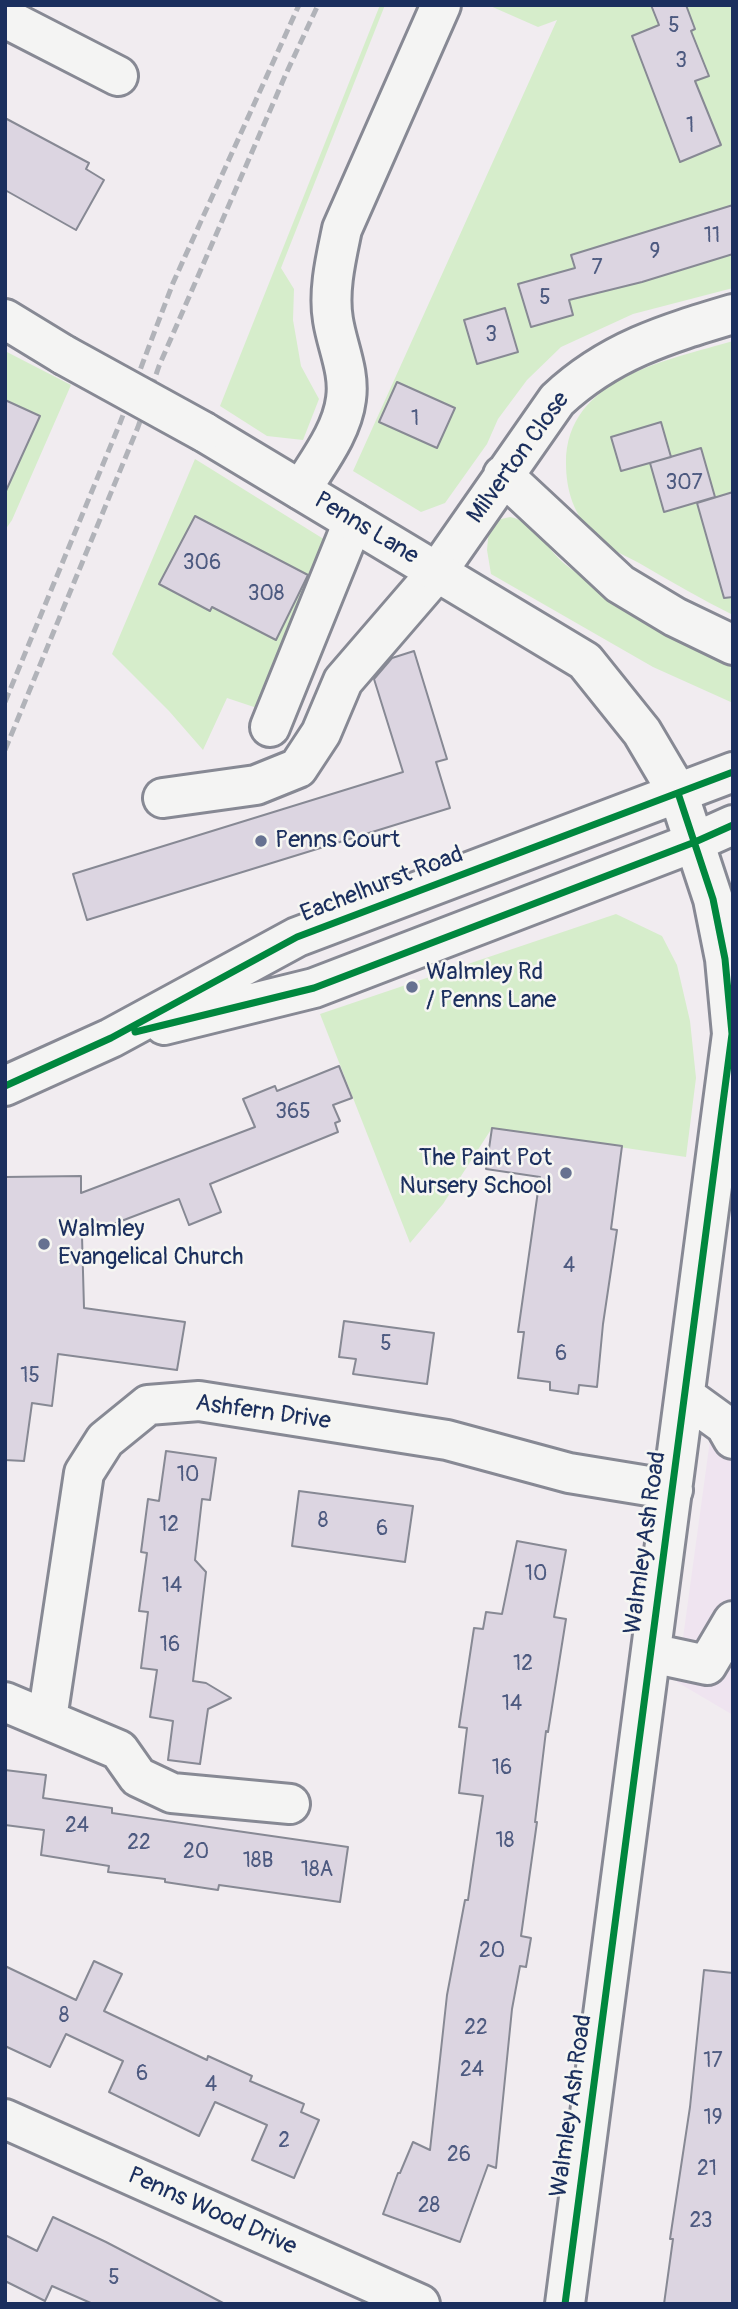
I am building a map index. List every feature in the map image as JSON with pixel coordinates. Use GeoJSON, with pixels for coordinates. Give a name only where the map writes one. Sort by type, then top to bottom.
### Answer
{"type":"FeatureCollection","features":[{"type":"Feature","properties":{"kind":"street"},"geometry":{"type":"LineString","coordinates":[[301,490],[340,424],[347,397],[344,361],[332,318],[335,262],[342,229],[441,5]]}},
{"type":"Feature","properties":{"kind":"street"},"geometry":{"type":"LineString","coordinates":[[5,18],[118,76]]}},
{"type":"Feature","properties":{"kind":"street","name":"Milverton Close"},"geometry":{"type":"LineString","coordinates":[[163,798],[256,785],[298,768],[321,733],[343,681],[437,572],[557,400],[579,379],[606,361],[657,337],[733,314]]}},
{"type":"Feature","properties":{"kind":"street","name":"Penns Lane"},"geometry":{"type":"LineString","coordinates":[[5,319],[64,355],[204,432],[585,661],[642,732],[678,793]]}},
{"type":"Feature","properties":{"kind":"street"},"geometry":{"type":"LineString","coordinates":[[503,475],[620,584],[675,617],[733,645]]}},
{"type":"Feature","properties":{"kind":"street"},"geometry":{"type":"LineString","coordinates":[[270,727],[353,522]]}},
{"type":"Feature","properties":{"kind":"street","name":"Eachelhurst Road"},"geometry":{"type":"LineString","coordinates":[[5,1086],[111,1038],[297,937],[733,772]]}},
{"type":"Feature","properties":{"kind":"street","name":"Walmley Ash Road"},"geometry":{"type":"LineString","coordinates":[[565,2304],[685,1396],[725,1154],[732,1034],[725,959],[713,899],[678,793]]}},
{"type":"Feature","properties":{"kind":"street","name":"Eachelhurst Road"},"geometry":{"type":"LineString","coordinates":[[111,1038],[314,988],[733,825]]}},
{"type":"Feature","properties":{"kind":"street"},"geometry":{"type":"LineString","coordinates":[[685,1396],[725,1425],[733,1439]]}},
{"type":"Feature","properties":{"kind":"street","name":"Ashfern Drive"},"geometry":{"type":"LineString","coordinates":[[47,1719],[84,1473],[105,1440],[148,1405],[199,1401],[447,1440],[569,1473],[673,1490]]}},
{"type":"Feature","properties":{"kind":"street"},"geometry":{"type":"LineString","coordinates":[[651,1653],[707,1665],[733,1621]]}},
{"type":"Feature","properties":{"kind":"street"},"geometry":{"type":"LineString","coordinates":[[5,1702],[119,1750],[138,1777],[172,1793],[290,1804]]}},
{"type":"Feature","properties":{"kind":"street","name":"Penns Wood Drive"},"geometry":{"type":"LineString","coordinates":[[5,2119],[420,2304]]}},
{"type":"Feature","properties":{"kind":"shaded area"},"geometry":{"type":"Polygon","coordinates":[[[716,1396],[733,1409],[733,1715],[677,1682],[716,1396]]]}},
{"type":"Feature","properties":{"kind":"green space"},"geometry":{"type":"Polygon","coordinates":[[[380,5],[385,5],[281,268],[294,289],[293,320],[301,366],[319,399],[303,440],[267,436],[220,406],[380,5]]]}},
{"type":"Feature","properties":{"kind":"green space"},"geometry":{"type":"Polygon","coordinates":[[[488,5],[733,5],[733,288],[633,314],[561,347],[527,380],[498,419],[487,444],[445,503],[421,512],[353,471],[557,20],[538,27],[488,5]]]}},
{"type":"Feature","properties":{"kind":"green space"},"geometry":{"type":"Polygon","coordinates":[[[733,341],[733,615],[599,540],[581,519],[572,502],[566,463],[571,434],[583,410],[602,392],[625,377],[652,365],[733,341]]]}},
{"type":"Feature","properties":{"kind":"green space"},"geometry":{"type":"Polygon","coordinates":[[[5,351],[71,385],[12,520],[5,530],[5,351]]]}},
{"type":"Feature","properties":{"kind":"green space"},"geometry":{"type":"Polygon","coordinates":[[[195,459],[330,543],[266,711],[227,698],[203,750],[169,711],[112,654],[195,459]]]}},
{"type":"Feature","properties":{"kind":"green space"},"geometry":{"type":"Polygon","coordinates":[[[510,517],[526,524],[559,559],[605,592],[733,658],[733,703],[653,667],[491,574],[487,550],[489,528],[497,520],[510,517]]]}},
{"type":"Feature","properties":{"kind":"green space"},"geometry":{"type":"Polygon","coordinates":[[[616,914],[662,936],[677,965],[690,1021],[696,1078],[686,1157],[492,1128],[443,1204],[410,1243],[320,1014],[616,914]]]}},
{"type":"Feature","properties":{"kind":"building"},"geometry":{"type":"Polygon","coordinates":[[[651,5],[686,5],[695,29],[691,31],[709,76],[695,81],[721,145],[680,162],[632,36],[659,25],[651,5]]]}},
{"type":"Feature","properties":{"kind":"building"},"geometry":{"type":"Polygon","coordinates":[[[5,118],[89,163],[86,169],[104,180],[76,230],[5,190],[5,118]]]}},
{"type":"Feature","properties":{"kind":"building"},"geometry":{"type":"Polygon","coordinates":[[[733,205],[733,254],[642,282],[569,300],[573,315],[531,327],[518,284],[575,268],[571,255],[733,205]]]}},
{"type":"Feature","properties":{"kind":"building"},"geometry":{"type":"Polygon","coordinates":[[[505,308],[518,352],[477,364],[464,320],[505,308]]]}},
{"type":"Feature","properties":{"kind":"building"},"geometry":{"type":"Polygon","coordinates":[[[397,382],[455,408],[437,448],[379,422],[397,382]]]}},
{"type":"Feature","properties":{"kind":"building"},"geometry":{"type":"Polygon","coordinates":[[[5,400],[40,416],[5,493],[5,400]]]}},
{"type":"Feature","properties":{"kind":"building"},"geometry":{"type":"Polygon","coordinates":[[[661,422],[671,457],[621,471],[611,437],[661,422]]]}},
{"type":"Feature","properties":{"kind":"building"},"geometry":{"type":"Polygon","coordinates":[[[701,448],[715,497],[664,512],[650,463],[701,448]]]}},
{"type":"Feature","properties":{"kind":"building"},"geometry":{"type":"Polygon","coordinates":[[[733,492],[733,597],[724,598],[697,503],[733,492]]]}},
{"type":"Feature","properties":{"kind":"building"},"geometry":{"type":"Polygon","coordinates":[[[195,516],[308,575],[276,640],[212,607],[210,611],[159,584],[195,516]]]}},
{"type":"Feature","properties":{"kind":"building","name":"Penns Court"},"geometry":{"type":"Polygon","coordinates":[[[414,651],[447,759],[436,762],[450,808],[87,920],[73,874],[403,772],[374,679],[392,658],[414,651]]]}},
{"type":"Feature","properties":{"kind":"building"},"geometry":{"type":"Polygon","coordinates":[[[339,1066],[352,1098],[333,1105],[340,1121],[335,1123],[338,1132],[210,1184],[221,1212],[189,1225],[179,1199],[82,1236],[84,1308],[185,1322],[177,1370],[58,1354],[52,1406],[32,1403],[24,1461],[5,1460],[5,1177],[81,1176],[81,1193],[255,1127],[243,1099],[275,1086],[277,1091],[339,1066]]]}},
{"type":"Feature","properties":{"kind":"building"},"geometry":{"type":"Polygon","coordinates":[[[492,1128],[622,1146],[611,1229],[617,1230],[597,1387],[579,1385],[578,1394],[550,1390],[550,1382],[518,1378],[524,1332],[518,1332],[540,1177],[486,1169],[492,1128]]]}},
{"type":"Feature","properties":{"kind":"building"},"geometry":{"type":"Polygon","coordinates":[[[344,1321],[434,1333],[427,1384],[353,1374],[356,1359],[339,1357],[344,1321]]]}},
{"type":"Feature","properties":{"kind":"building"},"geometry":{"type":"Polygon","coordinates":[[[166,1451],[216,1458],[210,1500],[202,1499],[195,1560],[206,1572],[193,1681],[206,1683],[231,1698],[208,1709],[200,1764],[168,1760],[173,1721],[150,1717],[157,1670],[141,1668],[148,1612],[139,1611],[147,1553],[141,1552],[148,1499],[159,1501],[166,1451]]]}},
{"type":"Feature","properties":{"kind":"building"},"geometry":{"type":"Polygon","coordinates":[[[299,1491],[413,1506],[405,1562],[292,1546],[299,1491]]]}},
{"type":"Feature","properties":{"kind":"building"},"geometry":{"type":"Polygon","coordinates":[[[517,1541],[566,1550],[554,1617],[566,1619],[548,1732],[546,1731],[521,1936],[531,1938],[526,1967],[520,1966],[512,2009],[496,2168],[488,2165],[460,2242],[383,2214],[413,2142],[430,2150],[447,1995],[465,1900],[468,1900],[483,1796],[459,1793],[467,1728],[459,1727],[474,1628],[483,1629],[486,1612],[502,1614],[517,1541]]]}},
{"type":"Feature","properties":{"kind":"building"},"geometry":{"type":"Polygon","coordinates":[[[5,1770],[46,1775],[43,1798],[112,1808],[112,1813],[348,1847],[340,1902],[219,1885],[218,1890],[165,1882],[165,1879],[108,1872],[109,1866],[41,1855],[44,1830],[5,1825],[5,1770]]]}},
{"type":"Feature","properties":{"kind":"building"},"geometry":{"type":"Polygon","coordinates":[[[94,1961],[122,1974],[104,2011],[207,2060],[208,2056],[252,2076],[250,2081],[304,2104],[301,2112],[319,2120],[294,2178],[252,2160],[267,2125],[215,2102],[199,2136],[109,2092],[123,2061],[66,2034],[50,2067],[5,2046],[5,1966],[76,2000],[94,1961]]]}},
{"type":"Feature","properties":{"kind":"building"},"geometry":{"type":"Polygon","coordinates":[[[704,1970],[733,1973],[733,2304],[664,2304],[673,2239],[670,2239],[690,2107],[704,1970]]]}},
{"type":"Feature","properties":{"kind":"building"},"geometry":{"type":"Polygon","coordinates":[[[53,2217],[225,2304],[93,2304],[52,2286],[45,2301],[5,2281],[5,2235],[37,2251],[53,2217]]]}},
{"type":"Feature","properties":{"kind":"railway"},"geometry":{"type":"LineString","coordinates":[[5,702],[120,423],[173,283],[299,5]]}},
{"type":"Feature","properties":{"kind":"railway"},"geometry":{"type":"LineString","coordinates":[[5,750],[138,427],[159,366],[318,5]]}},
{"type":"Feature","properties":{"kind":"cycle path"},"geometry":{"type":"LineString","coordinates":[[5,1086],[111,1038],[297,937],[733,772]]}},
{"type":"Feature","properties":{"kind":"cycle path"},"geometry":{"type":"LineString","coordinates":[[565,2304],[732,1034],[725,959],[713,899],[678,793]]}},
{"type":"Feature","properties":{"kind":"cycle path"},"geometry":{"type":"LineString","coordinates":[[135,1032],[314,988],[733,825]]}},
{"type":"Feature","properties":{"kind":"place","name":"Penns Court"},"geometry":{"type":"Point","coordinates":[261,841]}},
{"type":"Feature","properties":{"kind":"place","name":"Walmley Rd / Penns Lane"},"geometry":{"type":"Point","coordinates":[412,987]}},
{"type":"Feature","properties":{"kind":"place","name":"The Paint Pot Nursery School"},"geometry":{"type":"Point","coordinates":[566,1173]}},
{"type":"Feature","properties":{"kind":"place","name":"Walmley Evangelical Church"},"geometry":{"type":"Point","coordinates":[44,1244]}}]}
